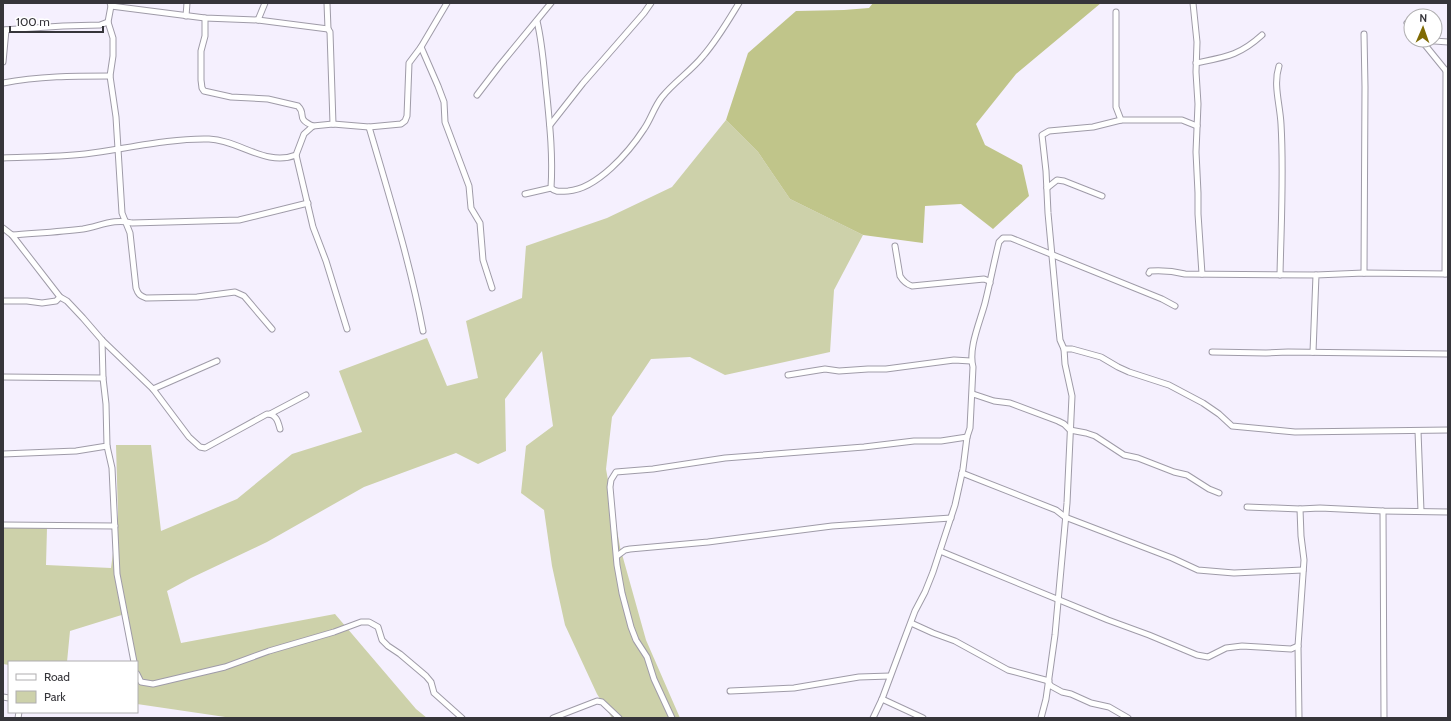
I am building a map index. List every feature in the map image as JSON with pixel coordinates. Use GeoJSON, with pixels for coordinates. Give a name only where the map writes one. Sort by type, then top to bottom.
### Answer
{"type":"FeatureCollection","features":[{"type":"Feature","properties":{"kind":"street"},"geometry":{"type":"LineString","coordinates":[[186,16],[187,3]]}},
{"type":"Feature","properties":{"kind":"street"},"geometry":{"type":"LineString","coordinates":[[258,20],[265,3]]}},
{"type":"Feature","properties":{"kind":"street"},"geometry":{"type":"LineString","coordinates":[[327,3],[328,29],[330,32],[333,124]]}},
{"type":"Feature","properties":{"kind":"street"},"geometry":{"type":"LineString","coordinates":[[205,18],[205,36],[201,51],[201,80],[204,91],[231,97],[273,100],[298,106],[301,109],[302,119],[313,126],[333,124],[369,127],[401,124],[405,122],[409,63],[421,47],[447,3]]}},
{"type":"Feature","properties":{"kind":"street"},"geometry":{"type":"LineString","coordinates":[[477,95],[551,3]]}},
{"type":"Feature","properties":{"kind":"street"},"geometry":{"type":"LineString","coordinates":[[550,125],[583,83],[651,3]]}},
{"type":"Feature","properties":{"kind":"street"},"geometry":{"type":"LineString","coordinates":[[525,194],[551,188],[558,192],[576,190],[591,183],[611,168],[644,129],[662,98],[672,86],[703,57],[728,22],[739,3]]}},
{"type":"Feature","properties":{"kind":"street"},"geometry":{"type":"LineString","coordinates":[[1193,3],[1197,42],[1196,91],[1198,104],[1196,126],[1198,214],[1202,274]]}},
{"type":"Feature","properties":{"kind":"street"},"geometry":{"type":"LineString","coordinates":[[272,329],[244,296],[235,292],[197,297],[146,298],[141,296],[136,288],[130,233],[122,213],[116,117],[110,76],[113,56],[113,38],[108,22],[111,4],[186,16],[258,20],[328,29]]}},
{"type":"Feature","properties":{"kind":"street"},"geometry":{"type":"LineString","coordinates":[[1116,12],[1116,108],[1121,120]]}},
{"type":"Feature","properties":{"kind":"street"},"geometry":{"type":"LineString","coordinates":[[536,20],[541,41],[550,125],[553,165],[551,188]]}},
{"type":"Feature","properties":{"kind":"street"},"geometry":{"type":"LineString","coordinates":[[100,26],[108,22]]}},
{"type":"Feature","properties":{"kind":"street"},"geometry":{"type":"LineString","coordinates":[[3,62],[4,30],[63,26],[100,26],[111,31]]}},
{"type":"Feature","properties":{"kind":"street"},"geometry":{"type":"LineString","coordinates":[[1364,34],[1364,274]]}},
{"type":"Feature","properties":{"kind":"street"},"geometry":{"type":"LineString","coordinates":[[1196,63],[1234,55],[1250,46],[1262,36]]}},
{"type":"Feature","properties":{"kind":"street"},"geometry":{"type":"LineString","coordinates":[[421,47],[444,102],[445,121],[469,186],[471,208],[480,223],[483,260],[492,288]]}},
{"type":"Feature","properties":{"kind":"street"},"geometry":{"type":"LineString","coordinates":[[1149,273],[1150,271],[1168,270],[1185,274],[1447,274],[1447,72],[1428,48]]}},
{"type":"Feature","properties":{"kind":"street"},"geometry":{"type":"LineString","coordinates":[[1279,66],[1276,81],[1281,123],[1282,170],[1280,275]]}},
{"type":"Feature","properties":{"kind":"street"},"geometry":{"type":"LineString","coordinates":[[3,83],[23,79],[57,76],[110,76]]}},
{"type":"Feature","properties":{"kind":"street"},"geometry":{"type":"LineString","coordinates":[[1041,718],[1049,682],[1056,635],[1067,503],[1072,396],[1065,364],[1064,349],[1060,340],[1042,138],[1044,133],[1049,131],[1093,126],[1121,120],[1182,120],[1196,126]]}},
{"type":"Feature","properties":{"kind":"street"},"geometry":{"type":"LineString","coordinates":[[313,126],[304,134],[296,155],[313,227],[331,275],[347,328]]}},
{"type":"Feature","properties":{"kind":"street"},"geometry":{"type":"LineString","coordinates":[[369,127],[416,291],[423,331]]}},
{"type":"Feature","properties":{"kind":"street"},"geometry":{"type":"LineString","coordinates":[[3,158],[84,154],[152,144],[208,139],[218,140],[269,157],[281,159],[296,155]]}},
{"type":"Feature","properties":{"kind":"street"},"geometry":{"type":"LineString","coordinates":[[1047,188],[1057,180],[1064,180],[1102,196]]}},
{"type":"Feature","properties":{"kind":"street"},"geometry":{"type":"LineString","coordinates":[[12,235],[84,229],[103,223],[124,221],[132,223],[235,220],[308,203]]}},
{"type":"Feature","properties":{"kind":"street"},"geometry":{"type":"LineString","coordinates":[[3,228],[12,235],[60,296],[67,301],[102,340],[153,389],[189,437],[201,448],[205,448],[264,415],[270,414],[306,396]]}},
{"type":"Feature","properties":{"kind":"street"},"geometry":{"type":"LineString","coordinates":[[872,718],[882,698],[911,623],[926,592],[951,518],[962,473],[967,437],[970,428],[972,361],[975,336],[999,242],[1003,238],[1012,238],[1162,299],[1175,306]]}},
{"type":"Feature","properties":{"kind":"street"},"geometry":{"type":"LineString","coordinates":[[895,246],[900,276],[908,285],[912,286],[984,279],[989,281],[989,284]]}},
{"type":"Feature","properties":{"kind":"street"},"geometry":{"type":"LineString","coordinates":[[1313,352],[1316,275]]}},
{"type":"Feature","properties":{"kind":"street"},"geometry":{"type":"LineString","coordinates":[[3,301],[42,303],[56,301],[60,296]]}},
{"type":"Feature","properties":{"kind":"street"},"geometry":{"type":"LineString","coordinates":[[102,340],[107,446],[112,468],[117,574],[134,661]]}},
{"type":"Feature","properties":{"kind":"street"},"geometry":{"type":"LineString","coordinates":[[1064,349],[1072,349],[1101,357],[1129,372],[1169,385],[1204,403],[1232,426],[1295,432],[1448,430]]}},
{"type":"Feature","properties":{"kind":"street"},"geometry":{"type":"LineString","coordinates":[[1212,352],[1448,354]]}},
{"type":"Feature","properties":{"kind":"street"},"geometry":{"type":"LineString","coordinates":[[788,375],[825,369],[886,369],[954,360],[972,361]]}},
{"type":"Feature","properties":{"kind":"street"},"geometry":{"type":"LineString","coordinates":[[153,389],[217,361]]}},
{"type":"Feature","properties":{"kind":"street"},"geometry":{"type":"LineString","coordinates":[[3,378],[103,378]]}},
{"type":"Feature","properties":{"kind":"street"},"geometry":{"type":"LineString","coordinates":[[972,394],[1026,409],[1058,421],[1070,430],[1095,436],[1124,455],[1138,458],[1174,472],[1187,475],[1209,489],[1219,493]]}},
{"type":"Feature","properties":{"kind":"street"},"geometry":{"type":"LineString","coordinates":[[270,414],[276,419],[280,429]]}},
{"type":"Feature","properties":{"kind":"street"},"geometry":{"type":"LineString","coordinates":[[1418,431],[1421,511]]}},
{"type":"Feature","properties":{"kind":"street"},"geometry":{"type":"LineString","coordinates":[[672,718],[654,679],[647,657],[636,640],[622,593],[617,566],[610,487],[611,480],[616,472],[725,458],[806,452],[914,441],[941,441],[967,437]]}},
{"type":"Feature","properties":{"kind":"street"},"geometry":{"type":"LineString","coordinates":[[3,454],[76,451],[107,446]]}},
{"type":"Feature","properties":{"kind":"street"},"geometry":{"type":"LineString","coordinates":[[962,473],[1056,510],[1065,517],[1172,558],[1198,570],[1234,573],[1303,570]]}},
{"type":"Feature","properties":{"kind":"street"},"geometry":{"type":"LineString","coordinates":[[1246,507],[1448,512]]}},
{"type":"Feature","properties":{"kind":"street"},"geometry":{"type":"LineString","coordinates":[[1300,509],[1301,536],[1304,552],[1298,646],[1300,718]]}},
{"type":"Feature","properties":{"kind":"street"},"geometry":{"type":"LineString","coordinates":[[1384,511],[1384,718]]}},
{"type":"Feature","properties":{"kind":"street"},"geometry":{"type":"LineString","coordinates":[[617,556],[625,550],[630,549],[708,542],[832,526],[951,518]]}},
{"type":"Feature","properties":{"kind":"street"},"geometry":{"type":"LineString","coordinates":[[3,525],[115,526]]}},
{"type":"Feature","properties":{"kind":"street"},"geometry":{"type":"LineString","coordinates":[[940,551],[1108,620],[1204,657],[1212,656],[1226,648],[1242,646],[1291,649],[1298,646]]}},
{"type":"Feature","properties":{"kind":"street"},"geometry":{"type":"LineString","coordinates":[[138,676],[141,682],[153,684],[225,667],[269,651],[334,632],[361,622],[369,622],[378,627],[382,640],[388,646],[426,676],[431,682],[434,693],[462,718]]}},
{"type":"Feature","properties":{"kind":"street"},"geometry":{"type":"LineString","coordinates":[[911,623],[955,641],[1008,670],[1049,682],[1051,686],[1062,692],[1071,694],[1091,703],[1110,707],[1128,718]]}},
{"type":"Feature","properties":{"kind":"street"},"geometry":{"type":"LineString","coordinates":[[1291,649],[1298,655]]}},
{"type":"Feature","properties":{"kind":"street"},"geometry":{"type":"LineString","coordinates":[[730,691],[794,688],[859,677],[890,676]]}},
{"type":"Feature","properties":{"kind":"street"},"geometry":{"type":"LineString","coordinates":[[882,698],[923,718]]}},
{"type":"Feature","properties":{"kind":"street"},"geometry":{"type":"LineString","coordinates":[[553,718],[597,701],[602,702],[619,718]]}},
{"type":"Feature","properties":{"kind":"green space"},"geometry":{"type":"Polygon","coordinates":[[[873,3],[1101,3],[1016,74],[976,124],[985,145],[1022,165],[1029,196],[993,229],[961,204],[925,206],[923,243],[863,235],[790,199],[758,152],[726,120],[748,53],[796,11],[869,8],[873,3]]]}},
{"type":"Feature","properties":{"kind":"green space"},"geometry":{"type":"Polygon","coordinates":[[[726,120],[758,152],[790,199],[863,235],[834,290],[830,352],[725,375],[690,357],[651,359],[612,417],[606,469],[620,547],[646,640],[680,718],[612,718],[597,694],[565,625],[552,566],[544,510],[521,493],[526,446],[553,426],[542,351],[505,399],[506,451],[478,464],[456,453],[364,487],[267,542],[167,591],[181,643],[335,614],[416,709],[427,718],[232,718],[138,704],[138,661],[133,661],[128,613],[70,631],[67,661],[8,661],[8,665],[3,664],[3,528],[47,528],[46,565],[111,568],[118,515],[116,445],[151,445],[161,531],[237,499],[292,454],[362,432],[339,371],[427,338],[447,386],[478,378],[466,321],[522,298],[526,246],[607,218],[672,187],[726,120]]]}}]}
